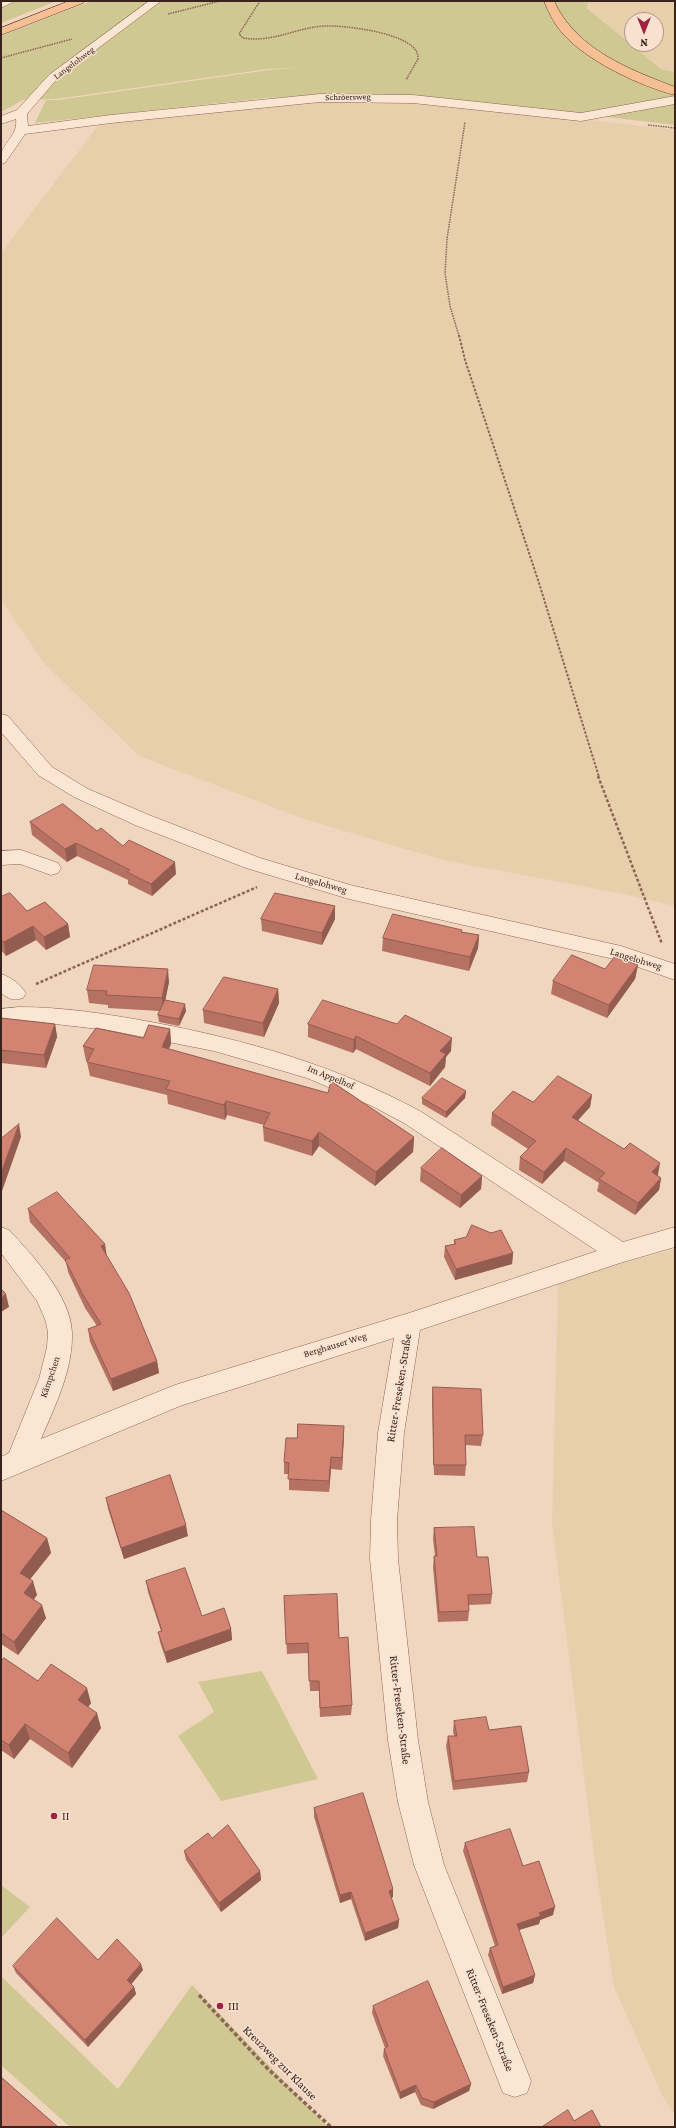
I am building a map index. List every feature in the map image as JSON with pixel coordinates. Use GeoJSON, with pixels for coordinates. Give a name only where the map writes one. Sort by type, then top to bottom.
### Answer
{"type":"FeatureCollection","features":[{"type":"Feature","properties":{"kind":"main road"},"geometry":{"type":"LineString","coordinates":[[1,32],[79,1]]}},
{"type":"Feature","properties":{"kind":"main road"},"geometry":{"type":"LineString","coordinates":[[548,1],[563,27],[593,52],[627,72],[675,91]]}},
{"type":"Feature","properties":{"kind":"street"},"geometry":{"type":"LineString","coordinates":[[1,5],[4,1]]}},
{"type":"Feature","properties":{"kind":"street"},"geometry":{"type":"LineString","coordinates":[[1,5],[10,1]]}},
{"type":"Feature","properties":{"kind":"street","name":"Langelohweg"},"geometry":{"type":"LineString","coordinates":[[21,113],[53,77],[156,1]]}},
{"type":"Feature","properties":{"kind":"street","name":"Schröersweg"},"geometry":{"type":"LineString","coordinates":[[21,131],[118,118],[320,98],[393,97],[581,117],[675,100]]}},
{"type":"Feature","properties":{"kind":"street"},"geometry":{"type":"LineString","coordinates":[[1,120],[21,113],[24,120],[21,131],[1,160]]}},
{"type":"Feature","properties":{"kind":"street","name":"Langelohweg"},"geometry":{"type":"LineString","coordinates":[[1,720],[45,771],[81,794],[195,840],[287,873],[349,892],[621,953],[671,970]]}},
{"type":"Feature","properties":{"kind":"street"},"geometry":{"type":"LineString","coordinates":[[1,858],[21,857],[51,868]]}},
{"type":"Feature","properties":{"kind":"street","name":"Im Appelhof"},"geometry":{"type":"LineString","coordinates":[[1,1017],[54,1016],[126,1026],[225,1045],[298,1064],[320,1072],[356,1087],[412,1117],[620,1253]]}},
{"type":"Feature","properties":{"kind":"street","name":"Kämpchen"},"geometry":{"type":"LineString","coordinates":[[1,1237],[21,1258],[53,1306],[60,1331],[60,1348],[55,1369],[10,1464]]}},
{"type":"Feature","properties":{"kind":"street","name":"Berghauser Weg"},"geometry":{"type":"LineString","coordinates":[[10,1464],[175,1396],[409,1323],[620,1253],[675,1237]]}},
{"type":"Feature","properties":{"kind":"street","name":"Ritter-Freseken-Straße"},"geometry":{"type":"LineString","coordinates":[[409,1323],[391,1434],[384,1520],[384,1559],[403,1740],[413,1802],[429,1865],[453,1929],[515,2081]]}},
{"type":"Feature","properties":{"kind":"path"},"geometry":{"type":"LineString","coordinates":[[163,16],[220,1]]}},
{"type":"Feature","properties":{"kind":"path"},"geometry":{"type":"LineString","coordinates":[[260,1],[239,34],[243,38],[261,40],[314,27],[346,27],[404,40],[416,48],[418,53],[414,67]]}},
{"type":"Feature","properties":{"kind":"path"},"geometry":{"type":"LineString","coordinates":[[1,58],[79,37]]}},
{"type":"Feature","properties":{"kind":"path"},"geometry":{"type":"LineString","coordinates":[[468,104],[447,239],[445,274],[450,306],[456,322],[465,360],[539,584],[595,768],[671,970]]}},
{"type":"Feature","properties":{"kind":"path"},"geometry":{"type":"LineString","coordinates":[[8,987],[148,936],[287,873]]}},
{"type":"Feature","properties":{"kind":"path","name":"Kreuzweg zur Klause"},"geometry":{"type":"LineString","coordinates":[[199,1995],[268,2069],[331,2127]]}},
{"type":"Feature","properties":{"kind":"shaded area"},"geometry":{"type":"Polygon","coordinates":[[[17,1],[57,1],[1,23],[1,8],[17,1]]]}},
{"type":"Feature","properties":{"kind":"shaded area"},"geometry":{"type":"Polygon","coordinates":[[[91,1],[588,1],[587,8],[624,38],[624,52],[640,52],[661,69],[675,72],[675,125],[469,101],[394,95],[352,94],[265,98],[35,123],[46,100],[58,100],[269,70],[295,68],[268,69],[56,99],[23,100],[1,112],[1,36],[91,1]]]}},
{"type":"Feature","properties":{"kind":"shaded area"},"geometry":{"type":"Polygon","coordinates":[[[588,1],[675,1],[675,72],[661,69],[641,52],[664,52],[664,12],[624,12],[624,38],[587,7],[588,1]]]}},
{"type":"Feature","properties":{"kind":"shaded area"},"geometry":{"type":"Polygon","coordinates":[[[366,99],[524,112],[675,130],[675,906],[619,893],[443,860],[307,820],[139,756],[44,663],[1,600],[1,253],[100,123],[300,102],[366,99]]]}},
{"type":"Feature","properties":{"kind":"shaded area"},"geometry":{"type":"Polygon","coordinates":[[[675,1249],[675,2115],[663,2097],[614,1987],[595,1863],[552,1523],[558,1284],[597,1270],[675,1249]]]}},
{"type":"Feature","properties":{"kind":"shaded area"},"geometry":{"type":"Polygon","coordinates":[[[262,1671],[318,1779],[221,1801],[178,1736],[214,1712],[198,1682],[262,1671]]]}},
{"type":"Feature","properties":{"kind":"shaded area"},"geometry":{"type":"Polygon","coordinates":[[[1,1885],[30,1907],[1,1938],[1,1885]]]}},
{"type":"Feature","properties":{"kind":"shaded area"},"geometry":{"type":"Polygon","coordinates":[[[1,1976],[118,2089],[192,1985],[328,2127],[70,2127],[1,2065],[1,1976]]]}},
{"type":"Feature","properties":{"kind":"building"},"geometry":{"type":"Polygon","coordinates":[[[63,804],[97,831],[101,828],[123,846],[129,840],[175,862],[151,884],[127,872],[130,870],[76,843],[65,849],[30,822],[63,804]]]}},
{"type":"Feature","properties":{"kind":"building"},"geometry":{"type":"Polygon","coordinates":[[[10,893],[27,911],[45,902],[68,924],[44,937],[33,926],[4,942],[1,940],[1,897],[10,893]]]}},
{"type":"Feature","properties":{"kind":"building"},"geometry":{"type":"Polygon","coordinates":[[[275,893],[335,906],[322,933],[261,919],[275,893]]]}},
{"type":"Feature","properties":{"kind":"building"},"geometry":{"type":"Polygon","coordinates":[[[393,914],[462,930],[461,932],[479,935],[470,957],[383,938],[393,914]]]}},
{"type":"Feature","properties":{"kind":"building"},"geometry":{"type":"Polygon","coordinates":[[[572,955],[605,969],[615,956],[638,965],[609,1005],[553,981],[572,955]]]}},
{"type":"Feature","properties":{"kind":"building"},"geometry":{"type":"Polygon","coordinates":[[[94,965],[168,969],[162,998],[106,995],[107,991],[87,990],[94,965]]]}},
{"type":"Feature","properties":{"kind":"building"},"geometry":{"type":"Polygon","coordinates":[[[224,977],[278,989],[263,1023],[203,1010],[224,977]]]}},
{"type":"Feature","properties":{"kind":"building"},"geometry":{"type":"Polygon","coordinates":[[[165,1000],[185,1004],[179,1019],[158,1015],[165,1000]]]}},
{"type":"Feature","properties":{"kind":"building"},"geometry":{"type":"Polygon","coordinates":[[[323,1000],[397,1024],[405,1015],[452,1038],[440,1051],[446,1054],[430,1073],[356,1036],[354,1040],[308,1024],[323,1000]]]}},
{"type":"Feature","properties":{"kind":"building"},"geometry":{"type":"Polygon","coordinates":[[[1,1018],[55,1024],[44,1055],[1,1050],[1,1018]]]}},
{"type":"Feature","properties":{"kind":"building"},"geometry":{"type":"Polygon","coordinates":[[[149,1025],[170,1029],[162,1047],[328,1093],[331,1081],[414,1137],[376,1172],[319,1132],[312,1141],[263,1127],[270,1113],[226,1101],[224,1105],[166,1089],[170,1081],[87,1062],[94,1049],[83,1046],[96,1028],[143,1038],[149,1025]]]}},
{"type":"Feature","properties":{"kind":"building"},"geometry":{"type":"Polygon","coordinates":[[[558,1076],[592,1095],[572,1117],[624,1149],[630,1143],[660,1163],[652,1172],[661,1178],[638,1203],[599,1179],[605,1173],[566,1148],[544,1172],[520,1157],[536,1141],[492,1113],[513,1091],[533,1102],[558,1076]]]}},
{"type":"Feature","properties":{"kind":"building"},"geometry":{"type":"Polygon","coordinates":[[[442,1078],[466,1091],[446,1112],[422,1098],[442,1078]]]}},
{"type":"Feature","properties":{"kind":"building"},"geometry":{"type":"Polygon","coordinates":[[[19,1124],[1,1173],[1,1139],[19,1124]]]}},
{"type":"Feature","properties":{"kind":"building"},"geometry":{"type":"Polygon","coordinates":[[[442,1148],[482,1176],[461,1195],[421,1168],[442,1148]]]}},
{"type":"Feature","properties":{"kind":"building"},"geometry":{"type":"Polygon","coordinates":[[[57,1192],[105,1244],[101,1246],[129,1293],[157,1361],[111,1379],[88,1329],[101,1324],[83,1295],[65,1260],[70,1258],[28,1209],[57,1192]]]}},
{"type":"Feature","properties":{"kind":"building"},"geometry":{"type":"Polygon","coordinates":[[[472,1225],[491,1233],[501,1230],[513,1253],[456,1269],[445,1246],[456,1244],[454,1240],[466,1237],[472,1225]]]}},
{"type":"Feature","properties":{"kind":"building"},"geometry":{"type":"Polygon","coordinates":[[[1,1289],[6,1294],[1,1298],[1,1289]]]}},
{"type":"Feature","properties":{"kind":"building"},"geometry":{"type":"Polygon","coordinates":[[[433,1387],[481,1389],[483,1435],[465,1435],[466,1465],[434,1465],[433,1387]]]}},
{"type":"Feature","properties":{"kind":"building"},"geometry":{"type":"Polygon","coordinates":[[[298,1424],[344,1426],[342,1458],[331,1457],[329,1481],[288,1479],[289,1463],[284,1462],[286,1438],[297,1438],[298,1424]]]}},
{"type":"Feature","properties":{"kind":"building"},"geometry":{"type":"Polygon","coordinates":[[[170,1475],[186,1525],[121,1548],[106,1498],[170,1475]]]}},
{"type":"Feature","properties":{"kind":"building"},"geometry":{"type":"Polygon","coordinates":[[[1,1510],[47,1538],[20,1573],[33,1581],[24,1593],[42,1605],[14,1642],[1,1633],[1,1510]]]}},
{"type":"Feature","properties":{"kind":"building"},"geometry":{"type":"Polygon","coordinates":[[[474,1527],[477,1557],[488,1557],[492,1594],[468,1595],[469,1611],[439,1612],[434,1556],[437,1556],[434,1528],[474,1527]]]}},
{"type":"Feature","properties":{"kind":"building"},"geometry":{"type":"Polygon","coordinates":[[[185,1568],[202,1616],[224,1608],[231,1629],[165,1652],[158,1632],[162,1631],[146,1581],[185,1568]]]}},
{"type":"Feature","properties":{"kind":"building"},"geometry":{"type":"Polygon","coordinates":[[[337,1594],[339,1638],[348,1637],[352,1705],[320,1708],[319,1681],[309,1681],[308,1643],[286,1644],[284,1596],[337,1594]]]}},
{"type":"Feature","properties":{"kind":"building"},"geometry":{"type":"Polygon","coordinates":[[[4,1658],[38,1681],[51,1664],[87,1688],[78,1700],[97,1713],[68,1753],[25,1724],[9,1745],[1,1740],[1,1662],[4,1658]]]}},
{"type":"Feature","properties":{"kind":"building"},"geometry":{"type":"Polygon","coordinates":[[[486,1717],[489,1730],[521,1726],[529,1772],[454,1781],[448,1736],[457,1736],[454,1721],[486,1717]]]}},
{"type":"Feature","properties":{"kind":"building"},"geometry":{"type":"Polygon","coordinates":[[[363,1793],[393,1889],[389,1891],[399,1920],[365,1933],[351,1892],[340,1895],[314,1808],[363,1793]]]}},
{"type":"Feature","properties":{"kind":"building"},"geometry":{"type":"Polygon","coordinates":[[[228,1825],[260,1871],[219,1903],[184,1851],[208,1833],[212,1838],[228,1825]]]}},
{"type":"Feature","properties":{"kind":"building"},"geometry":{"type":"Polygon","coordinates":[[[510,1829],[523,1866],[539,1861],[555,1907],[539,1913],[541,1916],[517,1924],[535,1975],[503,1987],[490,1948],[498,1945],[465,1843],[510,1829]]]}},
{"type":"Feature","properties":{"kind":"building"},"geometry":{"type":"Polygon","coordinates":[[[57,1918],[98,1960],[117,1939],[141,1964],[127,1980],[134,1987],[85,2040],[13,1966],[57,1918]]]}},
{"type":"Feature","properties":{"kind":"building"},"geometry":{"type":"Polygon","coordinates":[[[428,1981],[471,2084],[434,2102],[422,2098],[416,2085],[400,2092],[384,2049],[388,2046],[373,2006],[428,1981]]]}},
{"type":"Feature","properties":{"kind":"building"},"geometry":{"type":"Polygon","coordinates":[[[1,2077],[58,2127],[1,2127],[1,2077]]]}},
{"type":"Feature","properties":{"kind":"building"},"geometry":{"type":"Polygon","coordinates":[[[568,2110],[574,2121],[592,2110],[601,2127],[542,2127],[568,2110]]]}},
{"type":"Feature","properties":{"kind":"place","name":"II"},"geometry":{"type":"Point","coordinates":[54,1816]}},
{"type":"Feature","properties":{"kind":"place","name":"III"},"geometry":{"type":"Point","coordinates":[220,2006]}}]}
